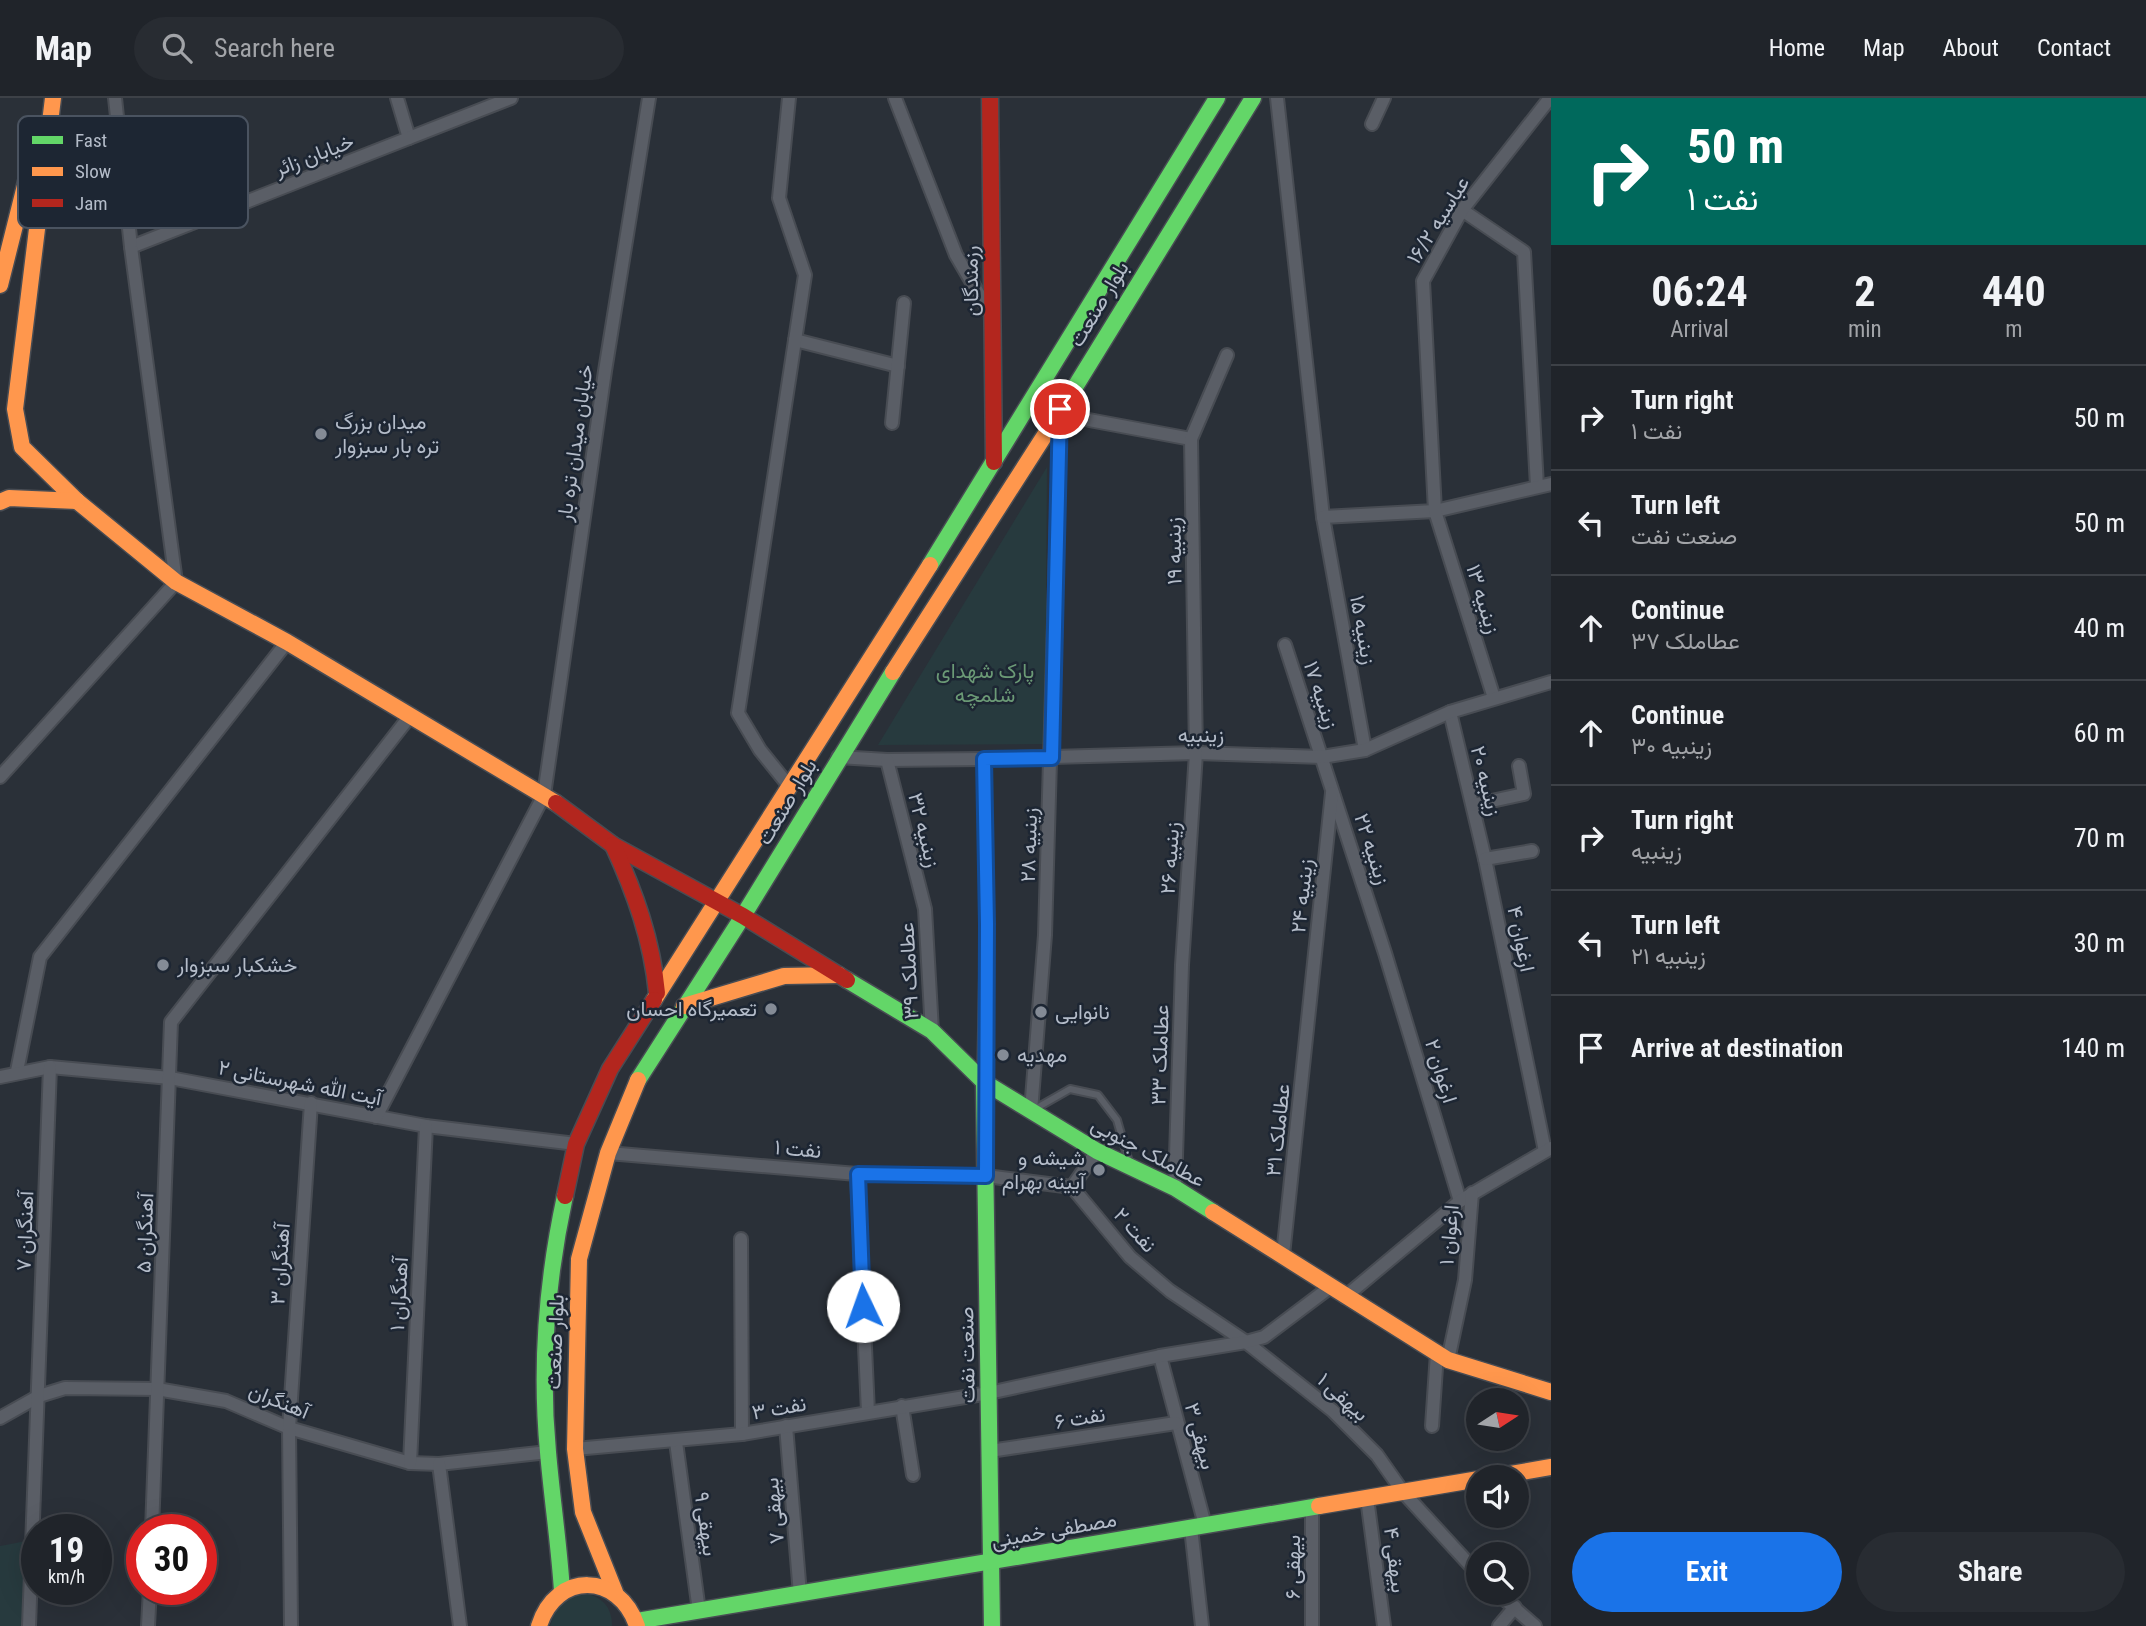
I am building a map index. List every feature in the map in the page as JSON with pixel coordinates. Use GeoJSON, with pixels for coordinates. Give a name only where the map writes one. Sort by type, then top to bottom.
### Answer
{"type":"FeatureCollection","features":[{"type":"Feature","properties":{"kind":"main road"},"geometry":{"type":"LineString","coordinates":[[42,116],[47,98]]}},
{"type":"Feature","properties":{"kind":"main road","name":"عطاملک جنوبی"},"geometry":{"type":"LineString","coordinates":[[51,116],[53,98]]}},
{"type":"Feature","properties":{"kind":"main road","name":"رزمندگان"},"geometry":{"type":"LineString","coordinates":[[990,98],[994,464]]}},
{"type":"Feature","properties":{"kind":"main road","name":"بلوار صنعت"},"geometry":{"type":"LineString","coordinates":[[562,1591],[557,1515],[548,1452],[545,1362],[553,1253],[576,1144],[610,1069],[856,685],[1217,98]]}},
{"type":"Feature","properties":{"kind":"main road","name":"بلوار صنعت"},"geometry":{"type":"LineString","coordinates":[[637,1624],[629,1604],[615,1591],[583,1512],[575,1449],[579,1259],[608,1153],[635,1084],[743,916],[838,757],[1060,409],[1163,239],[1253,98]]}},
{"type":"Feature","properties":{"kind":"main road"},"geometry":{"type":"LineString","coordinates":[[0,285],[18,213]]}},
{"type":"Feature","properties":{"kind":"main road"},"geometry":{"type":"LineString","coordinates":[[1139,223],[1163,239]]}},
{"type":"Feature","properties":{"kind":"main road","name":"عطاملک جنوبی"},"geometry":{"type":"LineString","coordinates":[[37,228],[15,409],[22,447],[77,501],[176,582],[287,642],[544,795],[613,845],[743,916],[932,1031],[984,1082],[1097,1151],[1175,1188],[1283,1255],[1329,1288],[1443,1357],[1551,1392]]}},
{"type":"Feature","properties":{"kind":"main road"},"geometry":{"type":"LineString","coordinates":[[0,502],[9,498],[77,501]]}},
{"type":"Feature","properties":{"kind":"main road"},"geometry":{"type":"LineString","coordinates":[[856,685],[876,697]]}},
{"type":"Feature","properties":{"kind":"main road"},"geometry":{"type":"LineString","coordinates":[[613,845],[639,899],[655,957],[657,993]]}},
{"type":"Feature","properties":{"kind":"main road"},"geometry":{"type":"LineString","coordinates":[[684,1006],[736,988],[784,976],[839,975]]}},
{"type":"Feature","properties":{"kind":"main road"},"geometry":{"type":"LineString","coordinates":[[610,1069],[635,1084]]}},
{"type":"Feature","properties":{"kind":"main road","name":"صنعت نفت"},"geometry":{"type":"LineString","coordinates":[[984,1082],[992,1626]]}},
{"type":"Feature","properties":{"kind":"main road"},"geometry":{"type":"LineString","coordinates":[[1529,1471],[1551,1467]]}},
{"type":"Feature","properties":{"kind":"main road","name":"مصطفی خمینی"},"geometry":{"type":"LineString","coordinates":[[637,1624],[699,1611],[1466,1481]]}},
{"type":"Feature","properties":{"kind":"main road"},"geometry":{"type":"LineString","coordinates":[[539,1626],[548,1603],[562,1591],[579,1584],[598,1585],[615,1591]]}},
{"type":"Feature","properties":{"kind":"street"},"geometry":{"type":"LineString","coordinates":[[114,98],[116,116]]}},
{"type":"Feature","properties":{"kind":"street"},"geometry":{"type":"LineString","coordinates":[[397,98],[409,138]]}},
{"type":"Feature","properties":{"kind":"street","name":"خیابان زائر"},"geometry":{"type":"LineString","coordinates":[[248,201],[510,98]]}},
{"type":"Feature","properties":{"kind":"street","name":"خیابان میدان تره بار"},"geometry":{"type":"LineString","coordinates":[[376,1116],[544,795],[603,385],[649,98]]}},
{"type":"Feature","properties":{"kind":"street"},"geometry":{"type":"LineString","coordinates":[[789,98],[779,198],[804,275],[738,713],[760,751],[789,786]]}},
{"type":"Feature","properties":{"kind":"street"},"geometry":{"type":"LineString","coordinates":[[895,98],[956,255],[993,319]]}},
{"type":"Feature","properties":{"kind":"street","name":"زینبیه ۱۵"},"geometry":{"type":"LineString","coordinates":[[1277,98],[1323,517],[1365,750]]}},
{"type":"Feature","properties":{"kind":"street"},"geometry":{"type":"LineString","coordinates":[[1372,124],[1384,98]]}},
{"type":"Feature","properties":{"kind":"street","name":"عباسیه ۱۶/۲"},"geometry":{"type":"LineString","coordinates":[[1436,511],[1423,281],[1462,209],[1550,98]]}},
{"type":"Feature","properties":{"kind":"street"},"geometry":{"type":"LineString","coordinates":[[1462,209],[1524,252],[1537,486]]}},
{"type":"Feature","properties":{"kind":"street"},"geometry":{"type":"LineString","coordinates":[[0,777],[176,582],[129,228]]}},
{"type":"Feature","properties":{"kind":"street","name":"خیابان زائر"},"geometry":{"type":"LineString","coordinates":[[131,247],[179,228]]}},
{"type":"Feature","properties":{"kind":"street"},"geometry":{"type":"LineString","coordinates":[[892,423],[904,303]]}},
{"type":"Feature","properties":{"kind":"street"},"geometry":{"type":"LineString","coordinates":[[795,340],[898,366]]}},
{"type":"Feature","properties":{"kind":"street","name":"زینبیه ۱۹"},"geometry":{"type":"LineString","coordinates":[[1196,753],[1191,439],[1227,355]]}},
{"type":"Feature","properties":{"kind":"street","name":"زینبیه ۲۸"},"geometry":{"type":"LineString","coordinates":[[1031,1111],[1045,935],[1060,409]]}},
{"type":"Feature","properties":{"kind":"street"},"geometry":{"type":"LineString","coordinates":[[1089,420],[1191,439]]}},
{"type":"Feature","properties":{"kind":"street"},"geometry":{"type":"LineString","coordinates":[[1323,517],[1436,511],[1551,484]]}},
{"type":"Feature","properties":{"kind":"street","name":"زینبیه ۱۳"},"geometry":{"type":"LineString","coordinates":[[1436,511],[1494,698]]}},
{"type":"Feature","properties":{"kind":"street"},"geometry":{"type":"LineString","coordinates":[[17,1071],[40,957],[287,642]]}},
{"type":"Feature","properties":{"kind":"street","name":"زینبیه ۱۷"},"geometry":{"type":"LineString","coordinates":[[1285,645],[1322,757]]}},
{"type":"Feature","properties":{"kind":"street","name":"زینبیه"},"geometry":{"type":"LineString","coordinates":[[838,757],[887,760],[984,759],[1196,753],[1322,757],[1365,750],[1450,712],[1551,682]]}},
{"type":"Feature","properties":{"kind":"street","name":"زینبیه ۲۰"},"geometry":{"type":"LineString","coordinates":[[1450,712],[1485,859]]}},
{"type":"Feature","properties":{"kind":"street","name":"آهنگران ۵"},"geometry":{"type":"LineString","coordinates":[[153,1514],[171,1023],[410,716]]}},
{"type":"Feature","properties":{"kind":"street","name":"زینبیه ۲۶"},"geometry":{"type":"LineString","coordinates":[[1182,965],[1196,753]]}},
{"type":"Feature","properties":{"kind":"street","name":"زینبیه ۲۲"},"geometry":{"type":"LineString","coordinates":[[1322,757],[1385,953]]}},
{"type":"Feature","properties":{"kind":"street"},"geometry":{"type":"LineString","coordinates":[[984,759],[987,924],[984,1082]]}},
{"type":"Feature","properties":{"kind":"street","name":"زینبیه ۳۲"},"geometry":{"type":"LineString","coordinates":[[887,760],[925,909]]}},
{"type":"Feature","properties":{"kind":"street"},"geometry":{"type":"LineString","coordinates":[[1472,805],[1524,794],[1518,766]]}},
{"type":"Feature","properties":{"kind":"street","name":"زینبیه ۲۴"},"geometry":{"type":"LineString","coordinates":[[1311,1010],[1332,786]]}},
{"type":"Feature","properties":{"kind":"street"},"geometry":{"type":"LineString","coordinates":[[1485,859],[1532,851]]}},
{"type":"Feature","properties":{"kind":"street","name":"ارغوان ۴"},"geometry":{"type":"LineString","coordinates":[[1485,859],[1548,1149]]}},
{"type":"Feature","properties":{"kind":"street","name":"عطاملک ۳۹"},"geometry":{"type":"LineString","coordinates":[[925,909],[932,1031]]}},
{"type":"Feature","properties":{"kind":"street","name":"ارغوان ۲"},"geometry":{"type":"LineString","coordinates":[[1385,953],[1460,1201]]}},
{"type":"Feature","properties":{"kind":"street","name":"عطاملک ۳۳"},"geometry":{"type":"LineString","coordinates":[[1175,1188],[1182,965]]}},
{"type":"Feature","properties":{"kind":"street","name":"عطاملک ۳۱"},"geometry":{"type":"LineString","coordinates":[[1283,1255],[1311,1010]]}},
{"type":"Feature","properties":{"kind":"street","name":"آیت الله شهرستانی ۲"},"geometry":{"type":"LineString","coordinates":[[0,1077],[17,1071],[50,1067],[170,1078],[310,1102],[426,1126],[576,1144]]}},
{"type":"Feature","properties":{"kind":"street","name":"آهنگران ۷"},"geometry":{"type":"LineString","coordinates":[[29,1626],[50,1067]]}},
{"type":"Feature","properties":{"kind":"street","name":"آهنگران ۳"},"geometry":{"type":"LineString","coordinates":[[291,1626],[289,1428],[310,1102]]}},
{"type":"Feature","properties":{"kind":"street","name":"آهنگران ۱"},"geometry":{"type":"LineString","coordinates":[[410,1463],[426,1126]]}},
{"type":"Feature","properties":{"kind":"street"},"geometry":{"type":"LineString","coordinates":[[1345,1297],[1460,1201],[1548,1149]]}},
{"type":"Feature","properties":{"kind":"street"},"geometry":{"type":"LineString","coordinates":[[986,1176],[1072,1187],[1097,1151]]}},
{"type":"Feature","properties":{"kind":"street","name":"نفت ۱"},"geometry":{"type":"LineString","coordinates":[[608,1153],[858,1174],[986,1176]]}},
{"type":"Feature","properties":{"kind":"street"},"geometry":{"type":"LineString","coordinates":[[858,1174],[868,1412]]}},
{"type":"Feature","properties":{"kind":"street","name":"نفت ۲"},"geometry":{"type":"LineString","coordinates":[[1072,1187],[1130,1257],[1170,1291],[1246,1342]]}},
{"type":"Feature","properties":{"kind":"street","name":"ارغوان ۱"},"geometry":{"type":"LineString","coordinates":[[1432,1426],[1443,1357],[1465,1280],[1472,1193]]}},
{"type":"Feature","properties":{"kind":"street"},"geometry":{"type":"LineString","coordinates":[[741,1239],[743,1434]]}},
{"type":"Feature","properties":{"kind":"street","name":"نفت ۳"},"geometry":{"type":"LineString","coordinates":[[575,1449],[743,1434],[989,1393],[1160,1356],[1246,1342],[1264,1337],[1329,1288]]}},
{"type":"Feature","properties":{"kind":"street","name":"بیهقی ۱"},"geometry":{"type":"LineString","coordinates":[[1246,1342],[1334,1411],[1377,1455],[1403,1492],[1466,1561]]}},
{"type":"Feature","properties":{"kind":"street","name":"بیهقی ۳"},"geometry":{"type":"LineString","coordinates":[[1160,1356],[1198,1527],[1202,1626]]}},
{"type":"Feature","properties":{"kind":"street","name":"آهنگران"},"geometry":{"type":"LineString","coordinates":[[0,1418],[39,1396],[65,1388],[157,1389],[226,1401],[289,1428],[410,1463],[439,1464],[548,1452]]}},
{"type":"Feature","properties":{"kind":"street"},"geometry":{"type":"LineString","coordinates":[[902,1406],[913,1475]]}},
{"type":"Feature","properties":{"kind":"street","name":"نفت ۶"},"geometry":{"type":"LineString","coordinates":[[990,1451],[1176,1423]]}},
{"type":"Feature","properties":{"kind":"street","name":"بیهقی ۷"},"geometry":{"type":"LineString","coordinates":[[786,1426],[800,1594]]}},
{"type":"Feature","properties":{"kind":"street","name":"بیهقی ۹"},"geometry":{"type":"LineString","coordinates":[[676,1442],[699,1611]]}},
{"type":"Feature","properties":{"kind":"street"},"geometry":{"type":"LineString","coordinates":[[439,1464],[460,1626]]}},
{"type":"Feature","properties":{"kind":"street","name":"بیهقی ۴"},"geometry":{"type":"LineString","coordinates":[[1367,1498],[1384,1626]]}},
{"type":"Feature","properties":{"kind":"street","name":"بیهقی ۶"},"geometry":{"type":"LineString","coordinates":[[1312,1507],[1312,1626]]}},
{"type":"Feature","properties":{"kind":"street"},"geometry":{"type":"LineString","coordinates":[[149,1626],[150,1605]]}},
{"type":"Feature","properties":{"kind":"street"},"geometry":{"type":"LineString","coordinates":[[1513,1605],[1535,1626]]}},
{"type":"Feature","properties":{"kind":"street"},"geometry":{"type":"LineString","coordinates":[[1499,1626],[1516,1607]]}},
{"type":"Feature","properties":{"kind":"lane"},"geometry":{"type":"LineString","coordinates":[[1031,1111],[1070,1089],[1098,1096],[1117,1120],[1131,1167]]}},
{"type":"Feature","properties":{"kind":"green space","name":"پارک شهدای شلمچه"},"geometry":{"type":"Polygon","coordinates":[[[1047,467],[1045,744],[878,745],[1047,467]]]}},
{"type":"Feature","properties":{"kind":"green space"},"geometry":{"type":"Polygon","coordinates":[[[21,1542],[21,1605],[37,1605],[37,1626],[0,1626],[0,1546],[21,1542]]]}},
{"type":"Feature","properties":{"kind":"green space"},"geometry":{"type":"Polygon","coordinates":[[[578,1592],[592,1595],[607,1606],[612,1626],[550,1626],[558,1603],[578,1592]]]}},
{"type":"Feature","properties":{"kind":"traffic: fast"},"geometry":{"type":"LineString","coordinates":[[930,565],[1217,98]]}},
{"type":"Feature","properties":{"kind":"traffic: fast"},"geometry":{"type":"LineString","coordinates":[[1059,413],[1253,98]]}},
{"type":"Feature","properties":{"kind":"traffic: fast"},"geometry":{"type":"LineString","coordinates":[[638,1080],[743,916],[893,672]]}},
{"type":"Feature","properties":{"kind":"traffic: fast"},"geometry":{"type":"LineString","coordinates":[[847,980],[932,1031],[984,1082],[1097,1151],[1175,1188],[1213,1212]]}},
{"type":"Feature","properties":{"kind":"traffic: fast"},"geometry":{"type":"LineString","coordinates":[[984,1082],[992,1626]]}},
{"type":"Feature","properties":{"kind":"traffic: fast"},"geometry":{"type":"LineString","coordinates":[[562,1591],[548,1452],[545,1356],[550,1291],[565,1196]]}},
{"type":"Feature","properties":{"kind":"traffic: fast"},"geometry":{"type":"LineString","coordinates":[[637,1621],[1319,1506]]}},
{"type":"Feature","properties":{"kind":"traffic: slow"},"geometry":{"type":"LineString","coordinates":[[51,116],[53,98]]}},
{"type":"Feature","properties":{"kind":"traffic: slow"},"geometry":{"type":"LineString","coordinates":[[0,285],[18,214]]}},
{"type":"Feature","properties":{"kind":"traffic: slow"},"geometry":{"type":"LineString","coordinates":[[37,228],[15,409],[22,447],[77,501]]}},
{"type":"Feature","properties":{"kind":"traffic: slow"},"geometry":{"type":"LineString","coordinates":[[893,672],[1059,413]]}},
{"type":"Feature","properties":{"kind":"traffic: slow"},"geometry":{"type":"LineString","coordinates":[[0,502],[9,498],[77,501]]}},
{"type":"Feature","properties":{"kind":"traffic: slow"},"geometry":{"type":"LineString","coordinates":[[77,501],[176,582],[287,642],[556,803]]}},
{"type":"Feature","properties":{"kind":"traffic: slow"},"geometry":{"type":"LineString","coordinates":[[654,1000],[930,565]]}},
{"type":"Feature","properties":{"kind":"traffic: slow"},"geometry":{"type":"LineString","coordinates":[[684,1006],[784,976],[839,975]]}},
{"type":"Feature","properties":{"kind":"traffic: slow"},"geometry":{"type":"LineString","coordinates":[[615,1592],[583,1512],[575,1449],[579,1259],[608,1153],[638,1080]]}},
{"type":"Feature","properties":{"kind":"traffic: slow"},"geometry":{"type":"LineString","coordinates":[[1213,1212],[1448,1360],[1551,1392]]}},
{"type":"Feature","properties":{"kind":"traffic: slow"},"geometry":{"type":"LineString","coordinates":[[1529,1471],[1551,1467]]}},
{"type":"Feature","properties":{"kind":"traffic: slow"},"geometry":{"type":"LineString","coordinates":[[1319,1506],[1466,1481]]}},
{"type":"Feature","properties":{"kind":"traffic: slow"},"geometry":{"type":"LineString","coordinates":[[539,1626],[547,1608],[559,1595],[588,1585],[603,1588],[616,1595],[628,1608],[637,1626]]}},
{"type":"Feature","properties":{"kind":"traffic: jam"},"geometry":{"type":"LineString","coordinates":[[990,98],[994,462]]}},
{"type":"Feature","properties":{"kind":"traffic: jam"},"geometry":{"type":"LineString","coordinates":[[556,803],[613,845],[743,916],[847,980]]}},
{"type":"Feature","properties":{"kind":"traffic: jam"},"geometry":{"type":"LineString","coordinates":[[613,845],[641,917],[651,954],[657,993]]}},
{"type":"Feature","properties":{"kind":"traffic: jam"},"geometry":{"type":"LineString","coordinates":[[565,1196],[576,1144],[610,1069],[654,1000]]}},
{"type":"Feature","properties":{"kind":"place","name":"میدان بزرگ تره بار سبزوار"},"geometry":{"type":"Point","coordinates":[321,434]}},
{"type":"Feature","properties":{"kind":"place","name":"خشکبار سبزوار"},"geometry":{"type":"Point","coordinates":[163,965]}},
{"type":"Feature","properties":{"kind":"place","name":"تعمیرگاه احسان"},"geometry":{"type":"Point","coordinates":[771,1009]}},
{"type":"Feature","properties":{"kind":"place","name":"نانوایی"},"geometry":{"type":"Point","coordinates":[1041,1012]}},
{"type":"Feature","properties":{"kind":"place","name":"مهدیه"},"geometry":{"type":"Point","coordinates":[1003,1055]}},
{"type":"Feature","properties":{"kind":"place","name":"شیشه و آیینه بهرام"},"geometry":{"type":"Point","coordinates":[1099,1170]}},
{"type":"Feature","properties":{"kind":"route"},"geometry":{"type":"LineString","coordinates":[[863,1306],[858,1174],[986,1176],[984,1082],[987,924],[984,759],[1052,758],[1060,409]]}}]}
